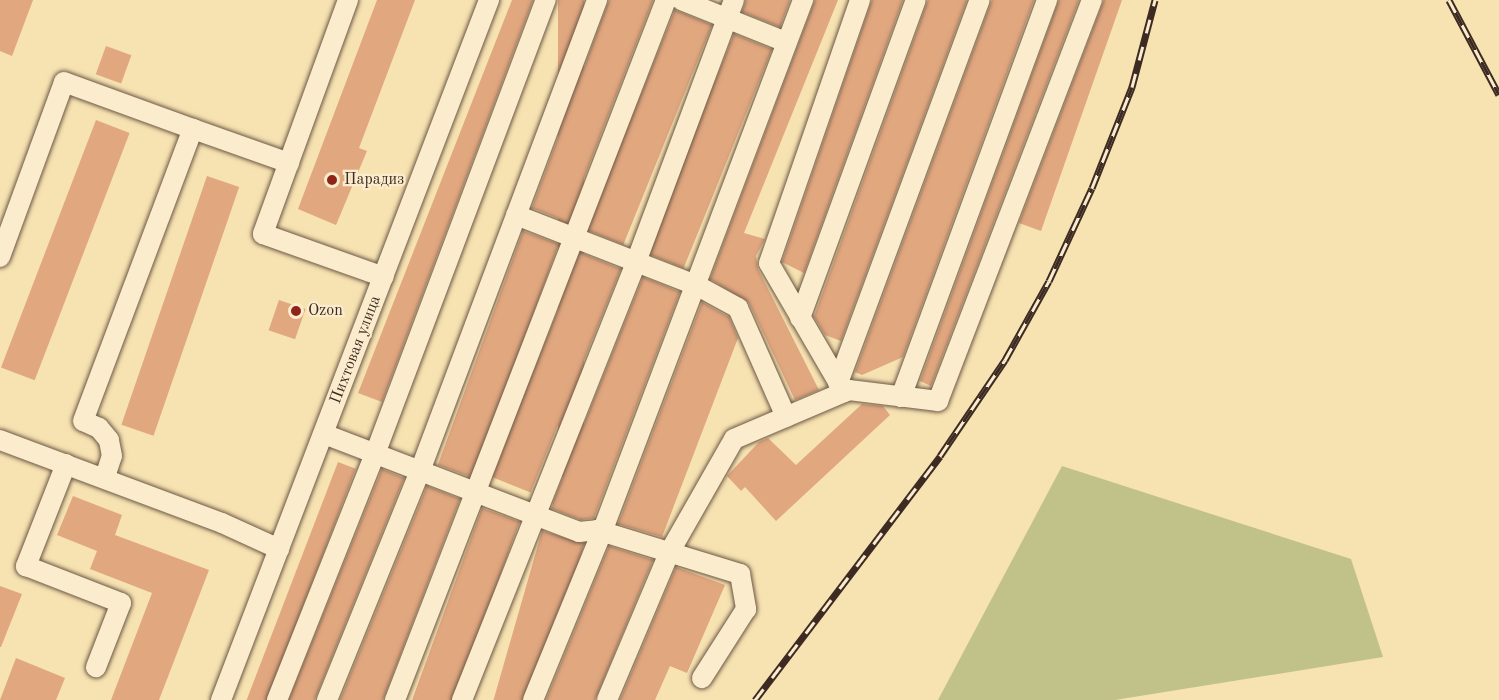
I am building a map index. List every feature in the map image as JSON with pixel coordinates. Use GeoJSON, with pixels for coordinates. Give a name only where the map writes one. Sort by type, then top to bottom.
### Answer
{"type":"FeatureCollection","features":[{"type":"Feature","properties":{"kind":"street"},"geometry":{"type":"LineString","coordinates":[[348,0],[263,234],[384,277]]}},
{"type":"Feature","properties":{"kind":"street","name":"Пихтовая улица"},"geometry":{"type":"LineString","coordinates":[[221,700],[489,0]]}},
{"type":"Feature","properties":{"kind":"street"},"geometry":{"type":"LineString","coordinates":[[277,700],[375,454],[546,0]]}},
{"type":"Feature","properties":{"kind":"street"},"geometry":{"type":"LineString","coordinates":[[327,700],[420,471],[597,0]]}},
{"type":"Feature","properties":{"kind":"street"},"geometry":{"type":"LineString","coordinates":[[395,700],[576,238],[666,0]]}},
{"type":"Feature","properties":{"kind":"street"},"geometry":{"type":"LineString","coordinates":[[681,0],[731,9],[786,42]]}},
{"type":"Feature","properties":{"kind":"street"},"geometry":{"type":"LineString","coordinates":[[533,700],[602,532],[803,0]]}},
{"type":"Feature","properties":{"kind":"street"},"geometry":{"type":"LineString","coordinates":[[841,387],[769,263],[860,0]]}},
{"type":"Feature","properties":{"kind":"street"},"geometry":{"type":"LineString","coordinates":[[800,318],[916,0]]}},
{"type":"Feature","properties":{"kind":"street"},"geometry":{"type":"LineString","coordinates":[[841,387],[980,0]]}},
{"type":"Feature","properties":{"kind":"street"},"geometry":{"type":"LineString","coordinates":[[902,397],[1047,0]]}},
{"type":"Feature","properties":{"kind":"street"},"geometry":{"type":"LineString","coordinates":[[607,700],[669,553],[734,439],[786,417],[841,387],[938,401],[1092,0]]}},
{"type":"Feature","properties":{"kind":"street"},"geometry":{"type":"LineString","coordinates":[[462,700],[636,262],[731,9]]}},
{"type":"Feature","properties":{"kind":"street"},"geometry":{"type":"LineString","coordinates":[[0,257],[64,82],[289,163]]}},
{"type":"Feature","properties":{"kind":"street"},"geometry":{"type":"LineString","coordinates":[[105,477],[112,456],[109,440],[99,428],[83,421],[193,129]]}},
{"type":"Feature","properties":{"kind":"street"},"geometry":{"type":"LineString","coordinates":[[516,215],[696,285],[738,308],[786,417]]}},
{"type":"Feature","properties":{"kind":"street"},"geometry":{"type":"LineString","coordinates":[[324,434],[579,532],[602,532],[740,574],[746,609],[702,678]]}},
{"type":"Feature","properties":{"kind":"street"},"geometry":{"type":"LineString","coordinates":[[0,440],[105,477],[279,549]]}},
{"type":"Feature","properties":{"kind":"street"},"geometry":{"type":"LineString","coordinates":[[66,464],[26,566],[121,603],[96,667]]}},
{"type":"Feature","properties":{"kind":"green space"},"geometry":{"type":"Polygon","coordinates":[[[1062,466],[1351,559],[1383,657],[1115,700],[938,700],[1062,466]]]}},
{"type":"Feature","properties":{"kind":"building"},"geometry":{"type":"Polygon","coordinates":[[[0,0],[33,0],[12,56],[0,51],[0,0]]]}},
{"type":"Feature","properties":{"kind":"building"},"geometry":{"type":"Polygon","coordinates":[[[377,0],[415,0],[359,148],[367,151],[336,225],[298,209],[377,0]]]}},
{"type":"Feature","properties":{"kind":"building"},"geometry":{"type":"Polygon","coordinates":[[[512,0],[533,0],[382,402],[358,393],[512,0]]]}},
{"type":"Feature","properties":{"kind":"building"},"geometry":{"type":"Polygon","coordinates":[[[558,0],[584,0],[584,477],[558,477],[558,0]]]}},
{"type":"Feature","properties":{"kind":"building"},"geometry":{"type":"Polygon","coordinates":[[[609,0],[653,0],[567,222],[532,208],[609,0]]]}},
{"type":"Feature","properties":{"kind":"building"},"geometry":{"type":"Polygon","coordinates":[[[746,0],[790,0],[780,27],[742,12],[746,0]]]}},
{"type":"Feature","properties":{"kind":"building"},"geometry":{"type":"Polygon","coordinates":[[[815,0],[838,0],[744,233],[765,239],[756,256],[758,269],[819,390],[795,400],[749,303],[710,279],[815,0]]]}},
{"type":"Feature","properties":{"kind":"building"},"geometry":{"type":"Polygon","coordinates":[[[872,0],[903,0],[804,273],[782,262],[872,0]]]}},
{"type":"Feature","properties":{"kind":"building"},"geometry":{"type":"Polygon","coordinates":[[[928,0],[967,0],[841,341],[825,335],[814,317],[928,0]]]}},
{"type":"Feature","properties":{"kind":"building"},"geometry":{"type":"Polygon","coordinates":[[[992,0],[1034,0],[903,357],[862,375],[855,372],[992,0]]]}},
{"type":"Feature","properties":{"kind":"building"},"geometry":{"type":"Polygon","coordinates":[[[1059,0],[1079,0],[931,386],[920,381],[1059,0]]]}},
{"type":"Feature","properties":{"kind":"building"},"geometry":{"type":"Polygon","coordinates":[[[1104,0],[1122,0],[1041,231],[1019,223],[1104,0]]]}},
{"type":"Feature","properties":{"kind":"building"},"geometry":{"type":"Polygon","coordinates":[[[675,10],[712,25],[623,245],[586,230],[675,10]]]}},
{"type":"Feature","properties":{"kind":"building"},"geometry":{"type":"Polygon","coordinates":[[[734,34],[772,49],[684,268],[646,253],[734,34]]]}},
{"type":"Feature","properties":{"kind":"building"},"geometry":{"type":"Polygon","coordinates":[[[106,46],[131,55],[121,83],[96,74],[106,46]]]}},
{"type":"Feature","properties":{"kind":"building"},"geometry":{"type":"Polygon","coordinates":[[[96,120],[130,133],[35,380],[1,367],[96,120]]]}},
{"type":"Feature","properties":{"kind":"building"},"geometry":{"type":"Polygon","coordinates":[[[207,176],[239,187],[154,436],[121,425],[207,176]]]}},
{"type":"Feature","properties":{"kind":"building"},"geometry":{"type":"Polygon","coordinates":[[[523,231],[559,244],[474,478],[438,465],[523,231]]]}},
{"type":"Feature","properties":{"kind":"building"},"geometry":{"type":"Polygon","coordinates":[[[581,253],[621,269],[531,493],[491,476],[581,253]]]}},
{"type":"Feature","properties":{"kind":"building"},"geometry":{"type":"Polygon","coordinates":[[[643,277],[680,292],[594,518],[581,520],[552,509],[553,502],[643,277]]]}},
{"type":"Feature","properties":{"kind":"building"},"geometry":{"type":"Polygon","coordinates":[[[279,300],[305,309],[295,339],[269,330],[279,300]]]}},
{"type":"Feature","properties":{"kind":"building"},"geometry":{"type":"Polygon","coordinates":[[[702,302],[729,317],[738,338],[662,537],[618,524],[702,302]]]}},
{"type":"Feature","properties":{"kind":"building"},"geometry":{"type":"Polygon","coordinates":[[[862,404],[883,406],[890,415],[776,521],[745,487],[741,491],[727,476],[759,442],[768,438],[796,465],[862,404]]]}},
{"type":"Feature","properties":{"kind":"building"},"geometry":{"type":"Polygon","coordinates":[[[338,462],[356,469],[267,700],[247,700],[338,462]]]}},
{"type":"Feature","properties":{"kind":"building"},"geometry":{"type":"Polygon","coordinates":[[[382,469],[404,478],[315,700],[289,700],[382,469]]]}},
{"type":"Feature","properties":{"kind":"building"},"geometry":{"type":"Polygon","coordinates":[[[427,486],[460,499],[383,700],[340,700],[427,486]]]}},
{"type":"Feature","properties":{"kind":"building"},"geometry":{"type":"Polygon","coordinates":[[[73,496],[122,515],[115,535],[209,570],[159,700],[111,700],[152,593],[90,569],[97,551],[57,535],[73,496]]]}},
{"type":"Feature","properties":{"kind":"building"},"geometry":{"type":"Polygon","coordinates":[[[482,508],[520,522],[455,700],[412,700],[482,508]]]}},
{"type":"Feature","properties":{"kind":"building"},"geometry":{"type":"Polygon","coordinates":[[[542,531],[584,543],[539,700],[494,700],[542,531]]]}},
{"type":"Feature","properties":{"kind":"building"},"geometry":{"type":"Polygon","coordinates":[[[609,546],[653,560],[595,700],[546,700],[609,546]]]}},
{"type":"Feature","properties":{"kind":"building"},"geometry":{"type":"Polygon","coordinates":[[[676,567],[725,585],[687,673],[670,666],[655,700],[620,700],[676,567]]]}},
{"type":"Feature","properties":{"kind":"building"},"geometry":{"type":"Polygon","coordinates":[[[0,586],[22,594],[1,647],[0,647],[0,586]]]}},
{"type":"Feature","properties":{"kind":"building"},"geometry":{"type":"Polygon","coordinates":[[[16,658],[65,678],[56,700],[0,700],[16,658]]]}},
{"type":"Feature","properties":{"kind":"railway"},"geometry":{"type":"LineString","coordinates":[[755,700],[940,456],[1005,360],[1049,281],[1092,188],[1132,87],[1155,0]]}},
{"type":"Feature","properties":{"kind":"railway"},"geometry":{"type":"LineString","coordinates":[[1449,0],[1499,95]]}},
{"type":"Feature","properties":{"kind":"place","name":"Парадиз"},"geometry":{"type":"Point","coordinates":[332,180]}},
{"type":"Feature","properties":{"kind":"place","name":"Ozon"},"geometry":{"type":"Point","coordinates":[296,311]}}]}
